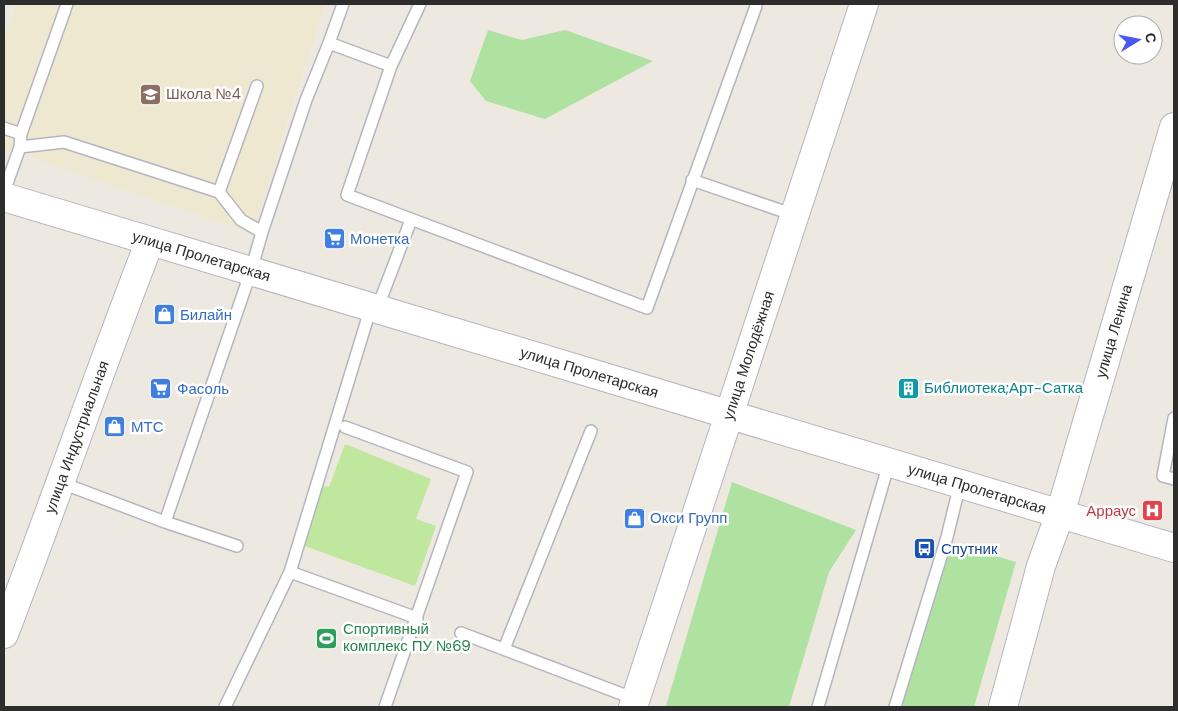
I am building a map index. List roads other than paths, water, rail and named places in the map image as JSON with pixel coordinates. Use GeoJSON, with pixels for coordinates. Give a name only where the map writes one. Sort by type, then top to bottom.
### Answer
{"type":"FeatureCollection","features":[{"type":"Feature","properties":{"kind":"main road","name":"улица Молодёжная"},"geometry":{"type":"LineString","coordinates":[[634,703],[864,4]]}},
{"type":"Feature","properties":{"kind":"main road","name":"улица Ленина"},"geometry":{"type":"LineString","coordinates":[[1003,707],[1041,566],[1060,514],[1174,127]]}},
{"type":"Feature","properties":{"kind":"main road","name":"улица Пролетарская"},"geometry":{"type":"LineString","coordinates":[[4,197],[1174,548]]}},
{"type":"Feature","properties":{"kind":"main road","name":"улица Индустриальная"},"geometry":{"type":"LineString","coordinates":[[4,634],[62,483],[105,359],[150,241]]}},
{"type":"Feature","properties":{"kind":"lane"},"geometry":{"type":"LineString","coordinates":[[4,192],[20,148],[21,134],[67,4]]}},
{"type":"Feature","properties":{"kind":"lane"},"geometry":{"type":"LineString","coordinates":[[165,522],[251,272],[262,232],[306,100],[343,4]]}},
{"type":"Feature","properties":{"kind":"lane"},"geometry":{"type":"LineString","coordinates":[[420,4],[391,66],[347,195],[647,308],[755,4]]}},
{"type":"Feature","properties":{"kind":"lane"},"geometry":{"type":"LineString","coordinates":[[329,43],[391,66]]}},
{"type":"Feature","properties":{"kind":"lane"},"geometry":{"type":"LineString","coordinates":[[219,192],[257,86]]}},
{"type":"Feature","properties":{"kind":"lane"},"geometry":{"type":"LineString","coordinates":[[4,128],[21,134]]}},
{"type":"Feature","properties":{"kind":"lane"},"geometry":{"type":"LineString","coordinates":[[20,148],[64,142],[219,192],[241,220],[262,232]]}},
{"type":"Feature","properties":{"kind":"lane"},"geometry":{"type":"LineString","coordinates":[[692,180],[795,215]]}},
{"type":"Feature","properties":{"kind":"lane"},"geometry":{"type":"LineString","coordinates":[[225,707],[290,572],[374,308],[411,220]]}},
{"type":"Feature","properties":{"kind":"lane"},"geometry":{"type":"LineString","coordinates":[[1174,418],[1163,476],[1174,479]]}},
{"type":"Feature","properties":{"kind":"lane"},"geometry":{"type":"LineString","coordinates":[[345,428],[467,472],[385,707]]}},
{"type":"Feature","properties":{"kind":"lane"},"geometry":{"type":"LineString","coordinates":[[504,649],[591,431]]}},
{"type":"Feature","properties":{"kind":"lane"},"geometry":{"type":"LineString","coordinates":[[818,707],[890,463]]}},
{"type":"Feature","properties":{"kind":"lane"},"geometry":{"type":"LineString","coordinates":[[62,483],[165,522],[236,546]]}},
{"type":"Feature","properties":{"kind":"lane"},"geometry":{"type":"LineString","coordinates":[[895,707],[946,538],[960,484]]}},
{"type":"Feature","properties":{"kind":"lane"},"geometry":{"type":"LineString","coordinates":[[290,572],[417,618]]}},
{"type":"Feature","properties":{"kind":"lane"},"geometry":{"type":"LineString","coordinates":[[461,633],[634,703]]}},
{"type":"Feature","properties":{"kind":"place","name":"Школа №4"},"geometry":{"type":"Point","coordinates":[150,94]}},
{"type":"Feature","properties":{"kind":"place","name":"Монетка"},"geometry":{"type":"Point","coordinates":[334,239]}},
{"type":"Feature","properties":{"kind":"place","name":"Билайн"},"geometry":{"type":"Point","coordinates":[164,315]}},
{"type":"Feature","properties":{"kind":"place","name":"Библиотека;Арт-Сатка"},"geometry":{"type":"Point","coordinates":[908,388]}},
{"type":"Feature","properties":{"kind":"place","name":"Фасоль"},"geometry":{"type":"Point","coordinates":[161,389]}},
{"type":"Feature","properties":{"kind":"place","name":"МТС"},"geometry":{"type":"Point","coordinates":[115,427]}},
{"type":"Feature","properties":{"kind":"place","name":"Арраус"},"geometry":{"type":"Point","coordinates":[1152,511]}},
{"type":"Feature","properties":{"kind":"place","name":"Окси Групп"},"geometry":{"type":"Point","coordinates":[634,518]}},
{"type":"Feature","properties":{"kind":"place","name":"Спутник"},"geometry":{"type":"Point","coordinates":[925,549]}},
{"type":"Feature","properties":{"kind":"place","name":"Спортивный комплекс ПУ №69"},"geometry":{"type":"Point","coordinates":[327,638]}}]}
